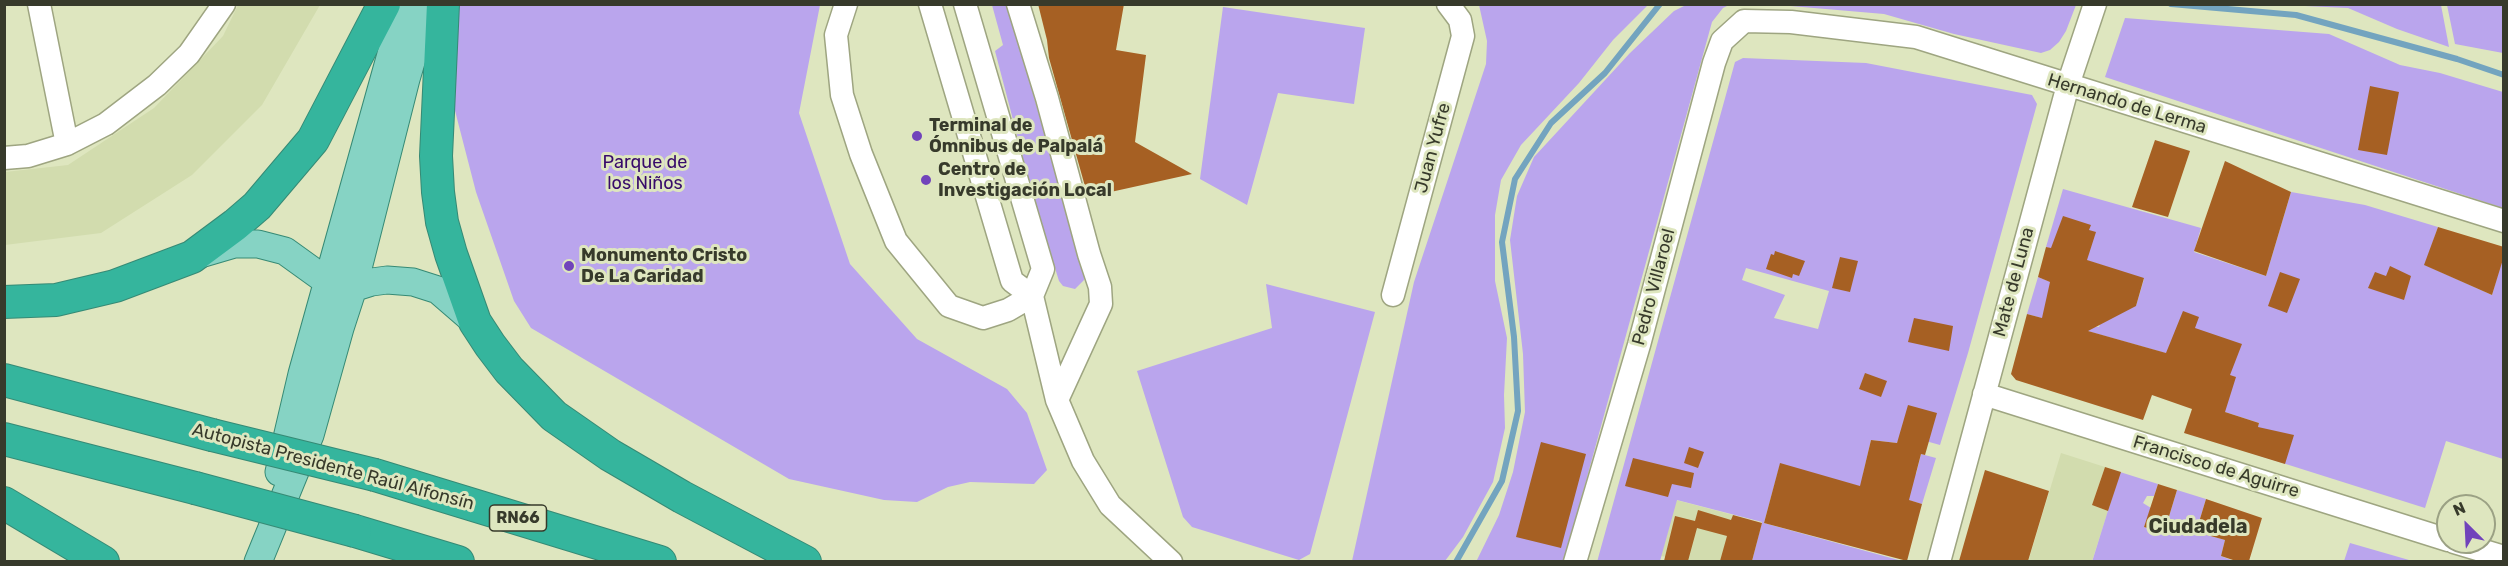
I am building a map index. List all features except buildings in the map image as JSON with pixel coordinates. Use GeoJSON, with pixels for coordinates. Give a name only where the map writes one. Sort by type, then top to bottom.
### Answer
{"type":"FeatureCollection","features":[{"type":"Feature","properties":{"kind":"highway"},"geometry":{"type":"LineString","coordinates":[[4,302],[56,300],[115,286],[192,257],[257,206],[313,140],[384,4]]}},
{"type":"Feature","properties":{"kind":"highway"},"geometry":{"type":"LineString","coordinates":[[443,4],[436,156],[438,192],[442,222],[451,254],[475,322],[508,370],[554,416],[610,455],[672,491],[805,561]]}},
{"type":"Feature","properties":{"kind":"highway","name":"Autopista Presidente Raúl Alfonsín"},"geometry":{"type":"LineString","coordinates":[[4,380],[375,476],[660,561]]}},
{"type":"Feature","properties":{"kind":"highway"},"geometry":{"type":"LineString","coordinates":[[4,439],[195,488],[458,561]]}},
{"type":"Feature","properties":{"kind":"highway"},"geometry":{"type":"LineString","coordinates":[[4,503],[103,561]]}},
{"type":"Feature","properties":{"kind":"main road"},"geometry":{"type":"LineString","coordinates":[[339,290],[405,4]]}},
{"type":"Feature","properties":{"kind":"main road"},"geometry":{"type":"LineString","coordinates":[[258,561],[302,374],[329,326],[428,4]]}},
{"type":"Feature","properties":{"kind":"main road"},"geometry":{"type":"LineString","coordinates":[[192,257],[234,244],[258,244],[285,251],[339,290],[387,280],[413,282],[438,290],[475,322]]}},
{"type":"Feature","properties":{"kind":"street"},"geometry":{"type":"LineString","coordinates":[[39,4],[67,144]]}},
{"type":"Feature","properties":{"kind":"street"},"geometry":{"type":"LineString","coordinates":[[4,158],[28,156],[67,144],[106,124],[158,85],[189,54],[224,4]]}},
{"type":"Feature","properties":{"kind":"street"},"geometry":{"type":"LineString","coordinates":[[846,4],[836,35],[842,94],[861,154],[896,241],[949,306],[983,318],[1008,310],[1032,296]]}},
{"type":"Feature","properties":{"kind":"street"},"geometry":{"type":"LineString","coordinates":[[930,4],[1012,281],[1032,296]]}},
{"type":"Feature","properties":{"kind":"street"},"geometry":{"type":"LineString","coordinates":[[965,4],[1043,269],[1032,296],[1057,400],[1083,461],[1110,505],[1171,561]]}},
{"type":"Feature","properties":{"kind":"street"},"geometry":{"type":"LineString","coordinates":[[1018,4],[1100,287],[1101,304],[1057,400]]}},
{"type":"Feature","properties":{"kind":"street","name":"Juan Yufre"},"geometry":{"type":"LineString","coordinates":[[1393,295],[1463,36],[1460,20],[1448,4]]}},
{"type":"Feature","properties":{"kind":"street","name":"Mate de Luna"},"geometry":{"type":"LineString","coordinates":[[1939,561],[2068,85],[2095,4]]}},
{"type":"Feature","properties":{"kind":"street","name":"Hernando de Lerma"},"geometry":{"type":"LineString","coordinates":[[1744,21],[1791,22],[1916,37],[2504,221]]}},
{"type":"Feature","properties":{"kind":"street","name":"Pedro Villaroel"},"geometry":{"type":"LineString","coordinates":[[1575,561],[1639,345],[1714,63],[1722,41],[1744,21]]}},
{"type":"Feature","properties":{"kind":"street","name":"Francisco de Aguirre"},"geometry":{"type":"LineString","coordinates":[[1984,394],[2436,536]]}},
{"type":"Feature","properties":{"kind":"shaded area"},"geometry":{"type":"Polygon","coordinates":[[[238,5],[320,5],[262,105],[192,175],[101,233],[5,245],[5,172],[68,165],[154,108],[223,36],[238,5]]]}},
{"type":"Feature","properties":{"kind":"shaded area"},"geometry":{"type":"Polygon","coordinates":[[[2061,453],[2105,467],[2092,505],[2108,511],[2092,561],[2028,562],[2061,453]]]}},
{"type":"Feature","properties":{"kind":"shaded area"},"geometry":{"type":"Polygon","coordinates":[[[1676,500],[1733,515],[1723,553],[1733,556],[1732,561],[1685,561],[1661,556],[1676,500]]]}},
{"type":"Feature","properties":{"kind":"green space","name":"Parque de los Niños"},"geometry":{"type":"Polygon","coordinates":[[[454,5],[820,5],[799,113],[850,264],[917,339],[1007,389],[1027,413],[1047,470],[1034,484],[970,482],[948,487],[917,502],[884,500],[789,479],[531,328],[514,301],[476,192],[453,103],[454,5]]]}},
{"type":"Feature","properties":{"kind":"green space"},"geometry":{"type":"Polygon","coordinates":[[[992,5],[1008,5],[1084,274],[1084,280],[1075,289],[1063,286],[1059,281],[1033,196],[995,51],[1003,45],[992,5]]]}},
{"type":"Feature","properties":{"kind":"green space"},"geometry":{"type":"Polygon","coordinates":[[[1479,5],[1648,5],[1613,40],[1579,83],[1521,145],[1501,180],[1495,215],[1495,281],[1507,338],[1505,428],[1493,482],[1463,537],[1445,561],[1352,561],[1414,282],[1486,64],[1487,41],[1479,5]]]}},
{"type":"Feature","properties":{"kind":"green space"},"geometry":{"type":"Polygon","coordinates":[[[1686,5],[1729,5],[1723,8],[1712,22],[1564,561],[1476,562],[1499,515],[1513,472],[1525,412],[1523,354],[1510,240],[1517,196],[1534,157],[1630,53],[1674,11],[1686,5]]]}},
{"type":"Feature","properties":{"kind":"green space"},"geometry":{"type":"Polygon","coordinates":[[[1779,5],[2076,5],[2059,42],[2050,50],[2041,53],[1954,34],[1884,14],[1779,5]]]}},
{"type":"Feature","properties":{"kind":"green space"},"geometry":{"type":"Polygon","coordinates":[[[2283,5],[2441,5],[2449,47],[2397,29],[2348,8],[2283,5]]]}},
{"type":"Feature","properties":{"kind":"green space"},"geometry":{"type":"Polygon","coordinates":[[[2447,5],[2503,5],[2503,53],[2455,44],[2447,5]]]}},
{"type":"Feature","properties":{"kind":"green space"},"geometry":{"type":"Polygon","coordinates":[[[1223,7],[1365,28],[1354,104],[1278,93],[1247,205],[1200,179],[1223,7]]]}},
{"type":"Feature","properties":{"kind":"green space"},"geometry":{"type":"Polygon","coordinates":[[[2125,18],[2329,34],[2400,65],[2440,73],[2503,92],[2503,208],[2105,77],[2125,18]]]}},
{"type":"Feature","properties":{"kind":"green space"},"geometry":{"type":"Polygon","coordinates":[[[1743,58],[1866,63],[2032,95],[2037,104],[1940,445],[1901,434],[1897,443],[1871,440],[1863,474],[1916,474],[1921,454],[1936,458],[1922,504],[1780,464],[1764,523],[1902,561],[1752,561],[1762,522],[1677,500],[1660,561],[1597,562],[1735,62],[1743,58]],[[1746,268],[1742,280],[1785,295],[1774,318],[1818,329],[1829,291],[1746,268]]]}},
{"type":"Feature","properties":{"kind":"green space"},"geometry":{"type":"Polygon","coordinates":[[[2063,189],[2201,228],[2194,252],[2266,276],[2291,192],[2365,205],[2438,227],[2425,265],[2492,295],[2503,256],[2503,459],[2446,441],[2425,508],[2251,453],[2259,423],[2225,412],[2165,353],[2027,314],[2038,277],[2051,282],[2075,323],[2099,327],[2106,302],[2136,306],[2144,279],[2046,247],[2063,189]]]}},
{"type":"Feature","properties":{"kind":"green space"},"geometry":{"type":"Polygon","coordinates":[[[1266,284],[1375,312],[1310,554],[1299,560],[1192,527],[1183,517],[1137,371],[1272,328],[1266,284]]]}},
{"type":"Feature","properties":{"kind":"green space"},"geometry":{"type":"Polygon","coordinates":[[[2120,472],[2158,484],[2154,496],[2147,496],[2143,503],[2151,508],[2144,527],[2164,533],[2177,490],[2206,499],[2196,532],[2225,540],[2221,556],[2231,560],[2230,562],[2092,562],[2120,472]]]}},
{"type":"Feature","properties":{"kind":"green space"},"geometry":{"type":"Polygon","coordinates":[[[2350,543],[2409,560],[2414,561],[2344,561],[2350,543]]]}},
{"type":"Feature","properties":{"kind":"waterway"},"geometry":{"type":"LineString","coordinates":[[1456,562],[1502,481],[1518,411],[1514,337],[1502,242],[1515,179],[1551,123],[1605,73],[1660,4]]}},
{"type":"Feature","properties":{"kind":"waterway"},"geometry":{"type":"LineString","coordinates":[[2171,4],[2296,15],[2457,59],[2504,75]]}},
{"type":"Feature","properties":{"kind":"place","name":"Terminal de Ómnibus de Palpalá"},"geometry":{"type":"Point","coordinates":[917,136]}},
{"type":"Feature","properties":{"kind":"place","name":"Centro de Investigación Local"},"geometry":{"type":"Point","coordinates":[926,180]}},
{"type":"Feature","properties":{"kind":"place","name":"Monumento Cristo De La Caridad"},"geometry":{"type":"Point","coordinates":[569,266]}},
{"type":"Feature","properties":{"kind":"district","name":"Ciudadela"},"geometry":{"type":"Point","coordinates":[2198,527]}}]}
